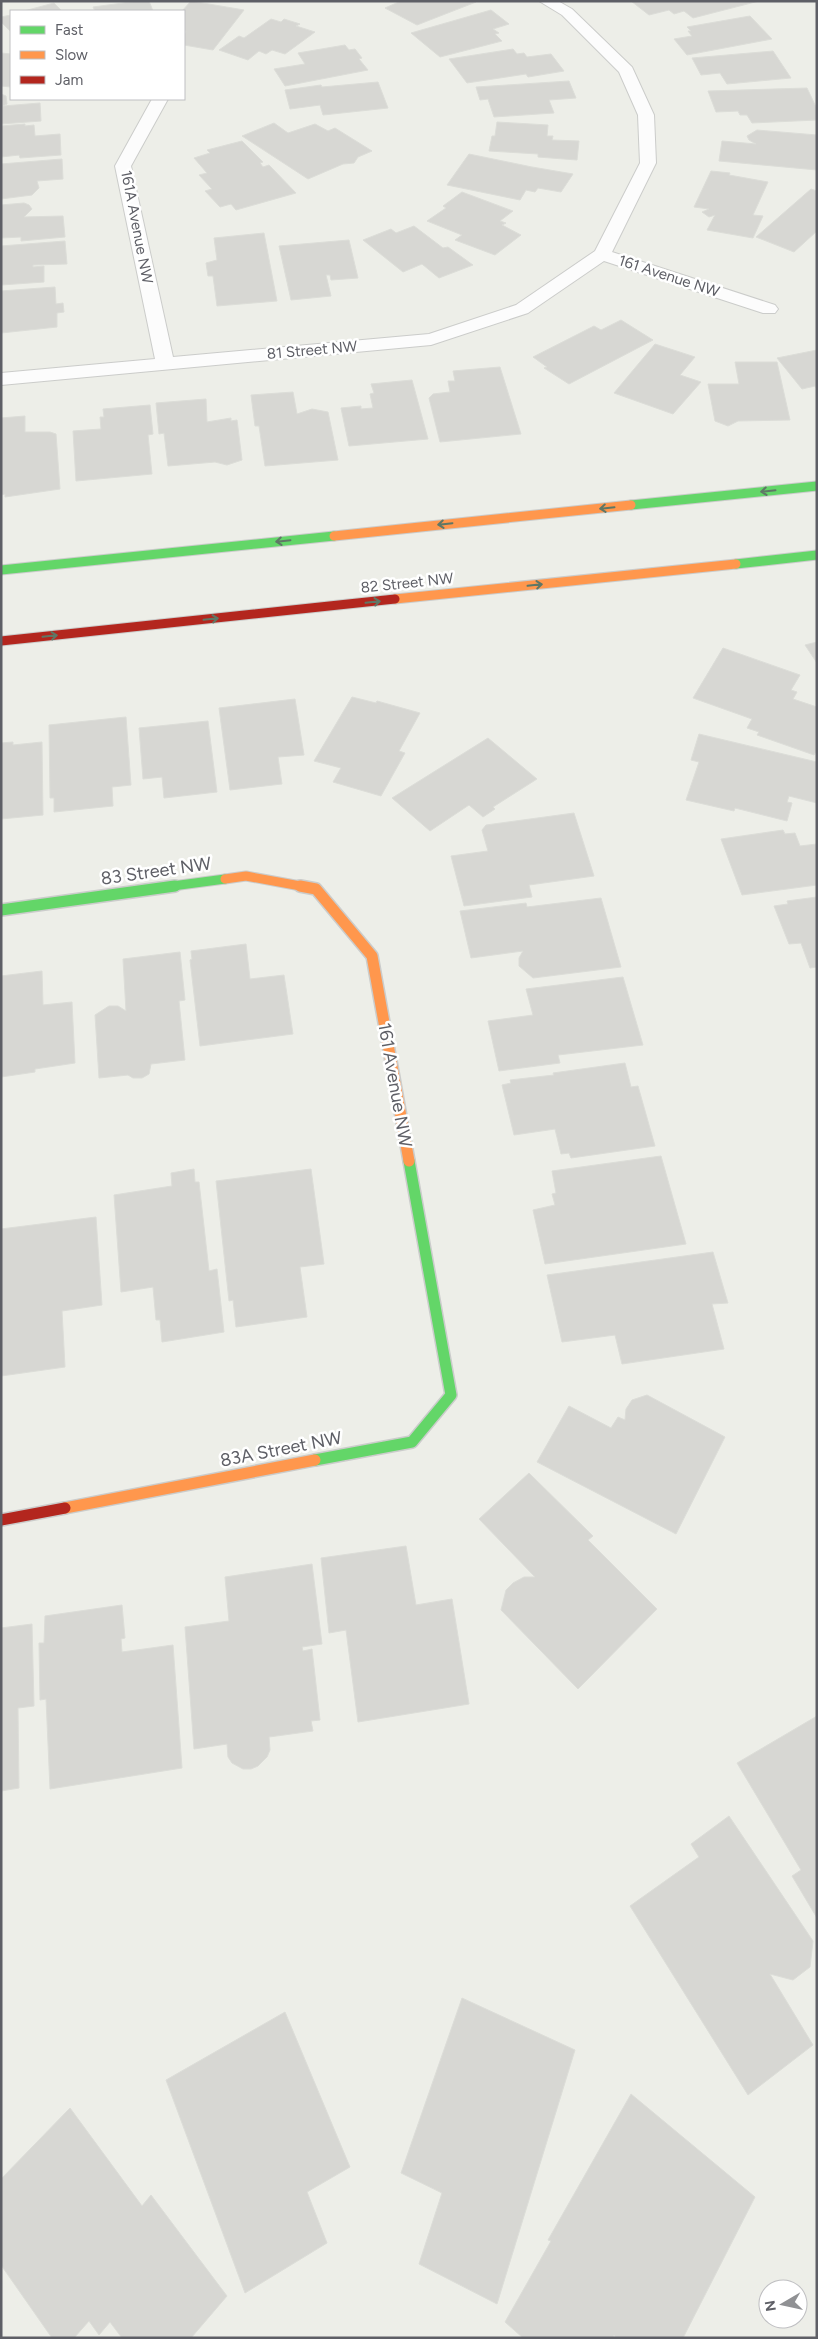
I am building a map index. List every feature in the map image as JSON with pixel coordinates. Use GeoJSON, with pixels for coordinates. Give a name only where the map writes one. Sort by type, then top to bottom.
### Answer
{"type":"FeatureCollection","features":[{"type":"Feature","properties":{"kind":"main road"},"geometry":{"type":"LineString","coordinates":[[1,570],[817,486]]}},
{"type":"Feature","properties":{"kind":"main road","name":"82 Street NW"},"geometry":{"type":"LineString","coordinates":[[1,641],[817,555]]}},
{"type":"Feature","properties":{"kind":"main road","name":"83 Street NW"},"geometry":{"type":"LineString","coordinates":[[1,910],[246,876],[316,889]]}},
{"type":"Feature","properties":{"kind":"main road","name":"161 Avenue NW"},"geometry":{"type":"LineString","coordinates":[[316,889],[372,956],[433,1300]]}},
{"type":"Feature","properties":{"kind":"main road","name":"83A Street NW"},"geometry":{"type":"LineString","coordinates":[[1,1520],[412,1442],[451,1394],[433,1300]]}},
{"type":"Feature","properties":{"kind":"street","name":"161 Avenue NW"},"geometry":{"type":"LineString","coordinates":[[546,1],[567,12],[626,70],[646,115],[648,163],[602,254],[768,309]]}},
{"type":"Feature","properties":{"kind":"street","name":"161A Avenue NW"},"geometry":{"type":"LineString","coordinates":[[159,100],[123,166],[166,364]]}},
{"type":"Feature","properties":{"kind":"street","name":"81 Street NW"},"geometry":{"type":"LineString","coordinates":[[1,379],[431,339],[522,309],[602,254]]}},
{"type":"Feature","properties":{"kind":"building"},"geometry":{"type":"Polygon","coordinates":[[[149,1],[153,10],[94,10],[93,7],[149,1]]]}},
{"type":"Feature","properties":{"kind":"building"},"geometry":{"type":"Polygon","coordinates":[[[191,1],[244,10],[213,50],[185,45],[185,10],[183,10],[191,1]]]}},
{"type":"Feature","properties":{"kind":"building"},"geometry":{"type":"Polygon","coordinates":[[[401,1],[476,2],[417,25],[385,8],[401,1]]]}},
{"type":"Feature","properties":{"kind":"building"},"geometry":{"type":"Polygon","coordinates":[[[631,1],[759,1],[693,18],[684,11],[674,14],[669,10],[649,15],[631,1]]]}},
{"type":"Feature","properties":{"kind":"building"},"geometry":{"type":"Polygon","coordinates":[[[54,3],[61,10],[28,10],[54,3]]]}},
{"type":"Feature","properties":{"kind":"building"},"geometry":{"type":"Polygon","coordinates":[[[491,10],[509,24],[493,29],[499,33],[495,34],[502,41],[440,57],[411,33],[491,10]]]}},
{"type":"Feature","properties":{"kind":"building"},"geometry":{"type":"Polygon","coordinates":[[[10,15],[10,31],[1,22],[1,17],[10,15]]]}},
{"type":"Feature","properties":{"kind":"building"},"geometry":{"type":"Polygon","coordinates":[[[750,16],[772,39],[687,55],[674,39],[692,36],[688,31],[691,31],[687,27],[750,16]]]}},
{"type":"Feature","properties":{"kind":"building"},"geometry":{"type":"Polygon","coordinates":[[[271,19],[281,22],[284,19],[300,24],[296,26],[315,32],[285,54],[272,50],[266,54],[259,51],[248,60],[219,50],[239,36],[244,38],[271,19]]]}},
{"type":"Feature","properties":{"kind":"building"},"geometry":{"type":"Polygon","coordinates":[[[345,45],[349,50],[355,49],[362,58],[359,59],[368,70],[285,86],[274,69],[305,64],[298,53],[345,45]]]}},
{"type":"Feature","properties":{"kind":"building"},"geometry":{"type":"Polygon","coordinates":[[[513,49],[517,54],[524,53],[527,57],[551,54],[564,71],[528,77],[526,74],[467,83],[449,59],[513,49]]]}},
{"type":"Feature","properties":{"kind":"building"},"geometry":{"type":"Polygon","coordinates":[[[773,51],[791,78],[727,84],[720,73],[701,75],[692,58],[773,51]]]}},
{"type":"Feature","properties":{"kind":"building"},"geometry":{"type":"Polygon","coordinates":[[[1,53],[10,54],[10,87],[1,86],[1,53]]]}},
{"type":"Feature","properties":{"kind":"building"},"geometry":{"type":"Polygon","coordinates":[[[569,81],[576,98],[549,100],[554,113],[494,117],[488,99],[480,100],[476,87],[569,81]]]}},
{"type":"Feature","properties":{"kind":"building"},"geometry":{"type":"Polygon","coordinates":[[[378,82],[388,108],[323,115],[320,105],[290,109],[285,90],[321,85],[322,87],[378,82]]]}},
{"type":"Feature","properties":{"kind":"building"},"geometry":{"type":"Polygon","coordinates":[[[807,88],[817,109],[817,120],[752,123],[747,115],[740,115],[738,111],[716,112],[708,91],[807,88]]]}},
{"type":"Feature","properties":{"kind":"building"},"geometry":{"type":"Polygon","coordinates":[[[1,94],[6,96],[7,104],[3,106],[40,103],[41,121],[1,124],[1,94]]]}},
{"type":"Feature","properties":{"kind":"building"},"geometry":{"type":"Polygon","coordinates":[[[497,122],[548,125],[547,136],[553,136],[552,140],[579,141],[577,160],[538,157],[538,154],[489,151],[492,136],[495,136],[497,122]]]}},
{"type":"Feature","properties":{"kind":"building"},"geometry":{"type":"Polygon","coordinates":[[[274,123],[288,133],[315,124],[328,131],[335,128],[372,151],[358,157],[354,163],[343,164],[308,179],[242,136],[274,123]]]}},
{"type":"Feature","properties":{"kind":"building"},"geometry":{"type":"Polygon","coordinates":[[[25,124],[25,126],[34,125],[35,136],[60,134],[61,155],[20,158],[19,155],[1,157],[1,126],[25,124]]]}},
{"type":"Feature","properties":{"kind":"building"},"geometry":{"type":"Polygon","coordinates":[[[757,130],[817,135],[817,170],[719,161],[722,141],[756,144],[749,140],[747,136],[757,130]]]}},
{"type":"Feature","properties":{"kind":"building"},"geometry":{"type":"Polygon","coordinates":[[[242,141],[263,162],[260,163],[263,167],[269,165],[296,193],[236,210],[231,204],[220,207],[205,191],[212,189],[199,175],[207,173],[194,158],[210,153],[207,150],[242,141]]]}},
{"type":"Feature","properties":{"kind":"building"},"geometry":{"type":"Polygon","coordinates":[[[469,154],[573,174],[561,192],[538,188],[535,192],[526,190],[520,200],[447,185],[469,154]]]}},
{"type":"Feature","properties":{"kind":"building"},"geometry":{"type":"Polygon","coordinates":[[[62,159],[63,179],[37,181],[39,188],[32,195],[1,199],[1,164],[62,159]]]}},
{"type":"Feature","properties":{"kind":"building"},"geometry":{"type":"Polygon","coordinates":[[[711,171],[730,173],[729,175],[768,182],[753,215],[763,216],[753,238],[707,230],[715,215],[709,217],[702,212],[709,209],[694,207],[711,171]]]}},
{"type":"Feature","properties":{"kind":"building"},"geometry":{"type":"Polygon","coordinates":[[[811,189],[817,191],[817,231],[794,252],[756,237],[811,189]]]}},
{"type":"Feature","properties":{"kind":"building"},"geometry":{"type":"Polygon","coordinates":[[[462,192],[513,211],[500,221],[506,223],[502,225],[521,235],[495,255],[455,240],[462,235],[427,221],[446,208],[443,206],[462,192]]]}},
{"type":"Feature","properties":{"kind":"building"},"geometry":{"type":"Polygon","coordinates":[[[24,203],[32,209],[24,217],[63,216],[65,237],[21,241],[21,237],[1,238],[1,205],[24,203]]]}},
{"type":"Feature","properties":{"kind":"building"},"geometry":{"type":"Polygon","coordinates":[[[414,226],[443,248],[448,247],[473,265],[439,278],[422,264],[403,272],[363,240],[391,229],[396,233],[414,226]]]}},
{"type":"Feature","properties":{"kind":"building"},"geometry":{"type":"Polygon","coordinates":[[[264,233],[277,301],[217,306],[213,276],[208,276],[206,263],[217,260],[214,238],[264,233]]]}},
{"type":"Feature","properties":{"kind":"building"},"geometry":{"type":"Polygon","coordinates":[[[349,240],[358,278],[331,280],[330,275],[326,275],[331,296],[291,300],[279,246],[349,240]]]}},
{"type":"Feature","properties":{"kind":"building"},"geometry":{"type":"Polygon","coordinates":[[[65,241],[67,264],[33,265],[33,267],[44,266],[44,282],[1,285],[1,246],[65,241]]]}},
{"type":"Feature","properties":{"kind":"building"},"geometry":{"type":"Polygon","coordinates":[[[55,287],[56,304],[63,303],[64,312],[57,313],[57,327],[1,333],[1,291],[55,287]]]}},
{"type":"Feature","properties":{"kind":"building"},"geometry":{"type":"Polygon","coordinates":[[[621,320],[653,340],[569,384],[544,368],[547,367],[533,357],[594,326],[601,330],[621,320]]]}},
{"type":"Feature","properties":{"kind":"building"},"geometry":{"type":"Polygon","coordinates":[[[655,344],[695,357],[680,375],[701,382],[673,414],[614,393],[655,344]]]}},
{"type":"Feature","properties":{"kind":"building"},"geometry":{"type":"Polygon","coordinates":[[[817,350],[817,389],[815,386],[802,389],[777,358],[817,350]]]}},
{"type":"Feature","properties":{"kind":"building"},"geometry":{"type":"Polygon","coordinates":[[[735,362],[777,362],[790,420],[738,421],[728,426],[715,421],[708,384],[739,384],[735,362]]]}},
{"type":"Feature","properties":{"kind":"building"},"geometry":{"type":"Polygon","coordinates":[[[500,367],[521,434],[440,442],[429,398],[433,394],[450,392],[448,381],[455,381],[453,371],[500,367]]]}},
{"type":"Feature","properties":{"kind":"building"},"geometry":{"type":"Polygon","coordinates":[[[412,380],[428,439],[349,446],[341,408],[361,406],[361,409],[373,408],[370,394],[374,393],[371,384],[412,380]]]}},
{"type":"Feature","properties":{"kind":"building"},"geometry":{"type":"Polygon","coordinates":[[[293,392],[297,414],[312,409],[328,412],[338,460],[265,466],[259,426],[255,426],[251,395],[293,392]]]}},
{"type":"Feature","properties":{"kind":"building"},"geometry":{"type":"Polygon","coordinates":[[[206,399],[207,422],[231,418],[231,421],[237,420],[242,460],[227,465],[215,462],[168,466],[164,433],[159,434],[156,403],[206,399]]]}},
{"type":"Feature","properties":{"kind":"building"},"geometry":{"type":"Polygon","coordinates":[[[150,405],[153,434],[148,435],[152,474],[76,481],[73,431],[101,429],[100,417],[104,417],[103,409],[150,405]]]}},
{"type":"Feature","properties":{"kind":"building"},"geometry":{"type":"Polygon","coordinates":[[[25,416],[25,432],[50,432],[56,434],[60,489],[5,497],[5,494],[1,495],[1,418],[25,416]]]}},
{"type":"Feature","properties":{"kind":"building"},"geometry":{"type":"Polygon","coordinates":[[[817,642],[817,663],[805,645],[817,642]]]}},
{"type":"Feature","properties":{"kind":"building"},"geometry":{"type":"Polygon","coordinates":[[[723,648],[800,675],[791,690],[797,692],[793,699],[817,707],[817,750],[814,755],[757,735],[759,732],[747,728],[752,719],[693,698],[723,648]]]}},
{"type":"Feature","properties":{"kind":"building"},"geometry":{"type":"Polygon","coordinates":[[[352,697],[376,703],[377,701],[420,713],[399,751],[405,753],[381,796],[333,782],[341,768],[314,761],[352,697]]]}},
{"type":"Feature","properties":{"kind":"building"},"geometry":{"type":"Polygon","coordinates":[[[295,699],[304,755],[278,757],[282,784],[230,790],[219,708],[295,699]]]}},
{"type":"Feature","properties":{"kind":"building"},"geometry":{"type":"Polygon","coordinates":[[[126,717],[131,785],[112,787],[113,806],[54,812],[54,798],[50,798],[49,725],[126,717]]]}},
{"type":"Feature","properties":{"kind":"building"},"geometry":{"type":"Polygon","coordinates":[[[208,721],[217,792],[164,798],[162,777],[143,779],[139,728],[208,721]]]}},
{"type":"Feature","properties":{"kind":"building"},"geometry":{"type":"Polygon","coordinates":[[[699,734],[817,762],[817,803],[789,796],[787,802],[792,803],[787,821],[735,808],[734,811],[686,800],[699,762],[691,760],[699,734]]]}},
{"type":"Feature","properties":{"kind":"building"},"geometry":{"type":"Polygon","coordinates":[[[488,738],[537,779],[493,807],[495,809],[483,817],[469,805],[430,831],[392,798],[488,738]]]}},
{"type":"Feature","properties":{"kind":"building"},"geometry":{"type":"Polygon","coordinates":[[[13,742],[13,745],[42,742],[43,815],[1,819],[1,743],[13,742]]]}},
{"type":"Feature","properties":{"kind":"building"},"geometry":{"type":"Polygon","coordinates":[[[574,813],[594,876],[529,885],[532,897],[464,906],[451,856],[488,851],[482,830],[486,825],[574,813]]]}},
{"type":"Feature","properties":{"kind":"building"},"geometry":{"type":"Polygon","coordinates":[[[783,830],[785,834],[795,833],[800,846],[817,844],[817,885],[742,895],[721,839],[783,830]]]}},
{"type":"Feature","properties":{"kind":"building"},"geometry":{"type":"Polygon","coordinates":[[[817,897],[817,967],[810,968],[801,943],[789,944],[774,906],[788,904],[787,901],[817,897]]]}},
{"type":"Feature","properties":{"kind":"building"},"geometry":{"type":"Polygon","coordinates":[[[601,898],[621,967],[533,978],[519,966],[519,958],[523,951],[471,958],[460,911],[526,903],[527,907],[601,898]]]}},
{"type":"Feature","properties":{"kind":"building"},"geometry":{"type":"Polygon","coordinates":[[[246,944],[250,979],[284,975],[293,1034],[200,1046],[190,960],[192,959],[191,951],[246,944]]]}},
{"type":"Feature","properties":{"kind":"building"},"geometry":{"type":"Polygon","coordinates":[[[180,952],[185,1000],[179,1001],[185,1060],[151,1064],[149,1074],[142,1078],[133,1078],[128,1075],[99,1078],[95,1015],[109,1006],[118,1006],[126,1011],[123,959],[180,952]]]}},
{"type":"Feature","properties":{"kind":"building"},"geometry":{"type":"Polygon","coordinates":[[[42,971],[43,1005],[72,1002],[75,1063],[35,1069],[35,1072],[1,1077],[1,976],[42,971]]]}},
{"type":"Feature","properties":{"kind":"building"},"geometry":{"type":"Polygon","coordinates":[[[623,977],[643,1045],[558,1055],[560,1063],[499,1071],[488,1021],[533,1015],[526,989],[623,977]]]}},
{"type":"Feature","properties":{"kind":"building"},"geometry":{"type":"Polygon","coordinates":[[[625,1063],[631,1087],[638,1086],[655,1146],[571,1158],[569,1153],[561,1154],[555,1129],[514,1135],[502,1085],[511,1083],[510,1080],[625,1063]]]}},
{"type":"Feature","properties":{"kind":"building"},"geometry":{"type":"Polygon","coordinates":[[[661,1156],[686,1244],[545,1264],[533,1210],[555,1205],[552,1194],[556,1193],[552,1171],[661,1156]]]}},
{"type":"Feature","properties":{"kind":"building"},"geometry":{"type":"Polygon","coordinates":[[[194,1169],[195,1182],[199,1182],[209,1271],[217,1269],[224,1332],[162,1342],[160,1320],[156,1320],[153,1287],[121,1292],[114,1195],[172,1186],[171,1173],[194,1169]]]}},
{"type":"Feature","properties":{"kind":"building"},"geometry":{"type":"Polygon","coordinates":[[[311,1169],[324,1264],[300,1267],[307,1317],[236,1327],[233,1300],[229,1301],[216,1181],[311,1169]]]}},
{"type":"Feature","properties":{"kind":"building"},"geometry":{"type":"Polygon","coordinates":[[[96,1217],[102,1305],[62,1311],[65,1367],[1,1376],[1,1229],[96,1217]]]}},
{"type":"Feature","properties":{"kind":"building"},"geometry":{"type":"Polygon","coordinates":[[[713,1252],[728,1303],[712,1304],[724,1349],[622,1364],[615,1335],[562,1342],[547,1275],[713,1252]]]}},
{"type":"Feature","properties":{"kind":"building"},"geometry":{"type":"Polygon","coordinates":[[[647,1395],[725,1437],[676,1534],[537,1462],[569,1406],[611,1428],[618,1417],[625,1420],[626,1409],[632,1400],[647,1395]]]}},
{"type":"Feature","properties":{"kind":"building"},"geometry":{"type":"Polygon","coordinates":[[[529,1473],[593,1536],[588,1540],[657,1609],[578,1689],[501,1610],[506,1590],[513,1583],[524,1577],[535,1577],[479,1519],[529,1473]]]}},
{"type":"Feature","properties":{"kind":"building"},"geometry":{"type":"Polygon","coordinates":[[[406,1546],[416,1605],[452,1599],[469,1704],[358,1722],[346,1630],[329,1633],[321,1558],[406,1546]]]}},
{"type":"Feature","properties":{"kind":"building"},"geometry":{"type":"Polygon","coordinates":[[[312,1564],[322,1644],[302,1647],[303,1651],[312,1649],[320,1720],[311,1721],[313,1731],[269,1737],[270,1750],[267,1757],[258,1766],[251,1769],[243,1769],[232,1763],[228,1757],[227,1744],[194,1749],[185,1627],[229,1621],[225,1577],[312,1564]]]}},
{"type":"Feature","properties":{"kind":"building"},"geometry":{"type":"Polygon","coordinates":[[[122,1605],[125,1638],[121,1639],[122,1652],[173,1645],[182,1768],[50,1789],[46,1699],[40,1700],[39,1643],[44,1643],[45,1616],[122,1605]]]}},
{"type":"Feature","properties":{"kind":"building"},"geometry":{"type":"Polygon","coordinates":[[[32,1624],[34,1706],[18,1708],[19,1788],[1,1791],[1,1628],[32,1624]]]}},
{"type":"Feature","properties":{"kind":"building"},"geometry":{"type":"Polygon","coordinates":[[[817,1716],[817,1918],[792,1876],[801,1870],[737,1763],[817,1716]]]}},
{"type":"Feature","properties":{"kind":"building"},"geometry":{"type":"Polygon","coordinates":[[[729,1816],[813,1941],[810,1967],[793,1980],[770,1974],[813,2045],[748,2095],[630,1906],[699,1857],[691,1844],[729,1816]]]}},
{"type":"Feature","properties":{"kind":"building"},"geometry":{"type":"Polygon","coordinates":[[[462,1998],[575,2050],[497,2304],[419,2264],[442,2193],[401,2173],[462,1998]]]}},
{"type":"Feature","properties":{"kind":"building"},"geometry":{"type":"Polygon","coordinates":[[[285,2012],[350,2167],[307,2192],[327,2243],[245,2293],[166,2080],[285,2012]]]}},
{"type":"Feature","properties":{"kind":"building"},"geometry":{"type":"Polygon","coordinates":[[[631,2094],[755,2197],[683,2338],[616,2338],[614,2335],[613,2338],[523,2338],[505,2322],[551,2241],[548,2240],[631,2094]]]}},
{"type":"Feature","properties":{"kind":"building"},"geometry":{"type":"Polygon","coordinates":[[[70,2108],[142,2206],[151,2195],[227,2296],[191,2338],[122,2338],[110,2322],[99,2335],[89,2321],[74,2338],[52,2338],[1,2265],[1,2179],[70,2108]]]}},
{"type":"Feature","properties":{"kind":"traffic: fast"},"geometry":{"type":"LineString","coordinates":[[631,505],[817,486]]}},
{"type":"Feature","properties":{"kind":"traffic: fast"},"geometry":{"type":"LineString","coordinates":[[1,570],[334,536]]}},
{"type":"Feature","properties":{"kind":"traffic: fast"},"geometry":{"type":"LineString","coordinates":[[736,564],[817,555]]}},
{"type":"Feature","properties":{"kind":"traffic: fast"},"geometry":{"type":"LineString","coordinates":[[1,910],[225,879]]}},
{"type":"Feature","properties":{"kind":"traffic: fast"},"geometry":{"type":"LineString","coordinates":[[315,1460],[412,1442],[451,1395],[409,1161]]}},
{"type":"Feature","properties":{"kind":"traffic: slow"},"geometry":{"type":"LineString","coordinates":[[334,536],[631,505]]}},
{"type":"Feature","properties":{"kind":"traffic: slow"},"geometry":{"type":"LineString","coordinates":[[395,599],[736,564]]}},
{"type":"Feature","properties":{"kind":"traffic: slow"},"geometry":{"type":"LineString","coordinates":[[225,879],[246,876],[316,889],[372,956],[409,1161]]}},
{"type":"Feature","properties":{"kind":"traffic: slow"},"geometry":{"type":"LineString","coordinates":[[65,1508],[315,1460]]}},
{"type":"Feature","properties":{"kind":"traffic: jam"},"geometry":{"type":"LineString","coordinates":[[1,641],[395,599]]}},
{"type":"Feature","properties":{"kind":"traffic: jam"},"geometry":{"type":"LineString","coordinates":[[1,1520],[65,1508]]}}]}
